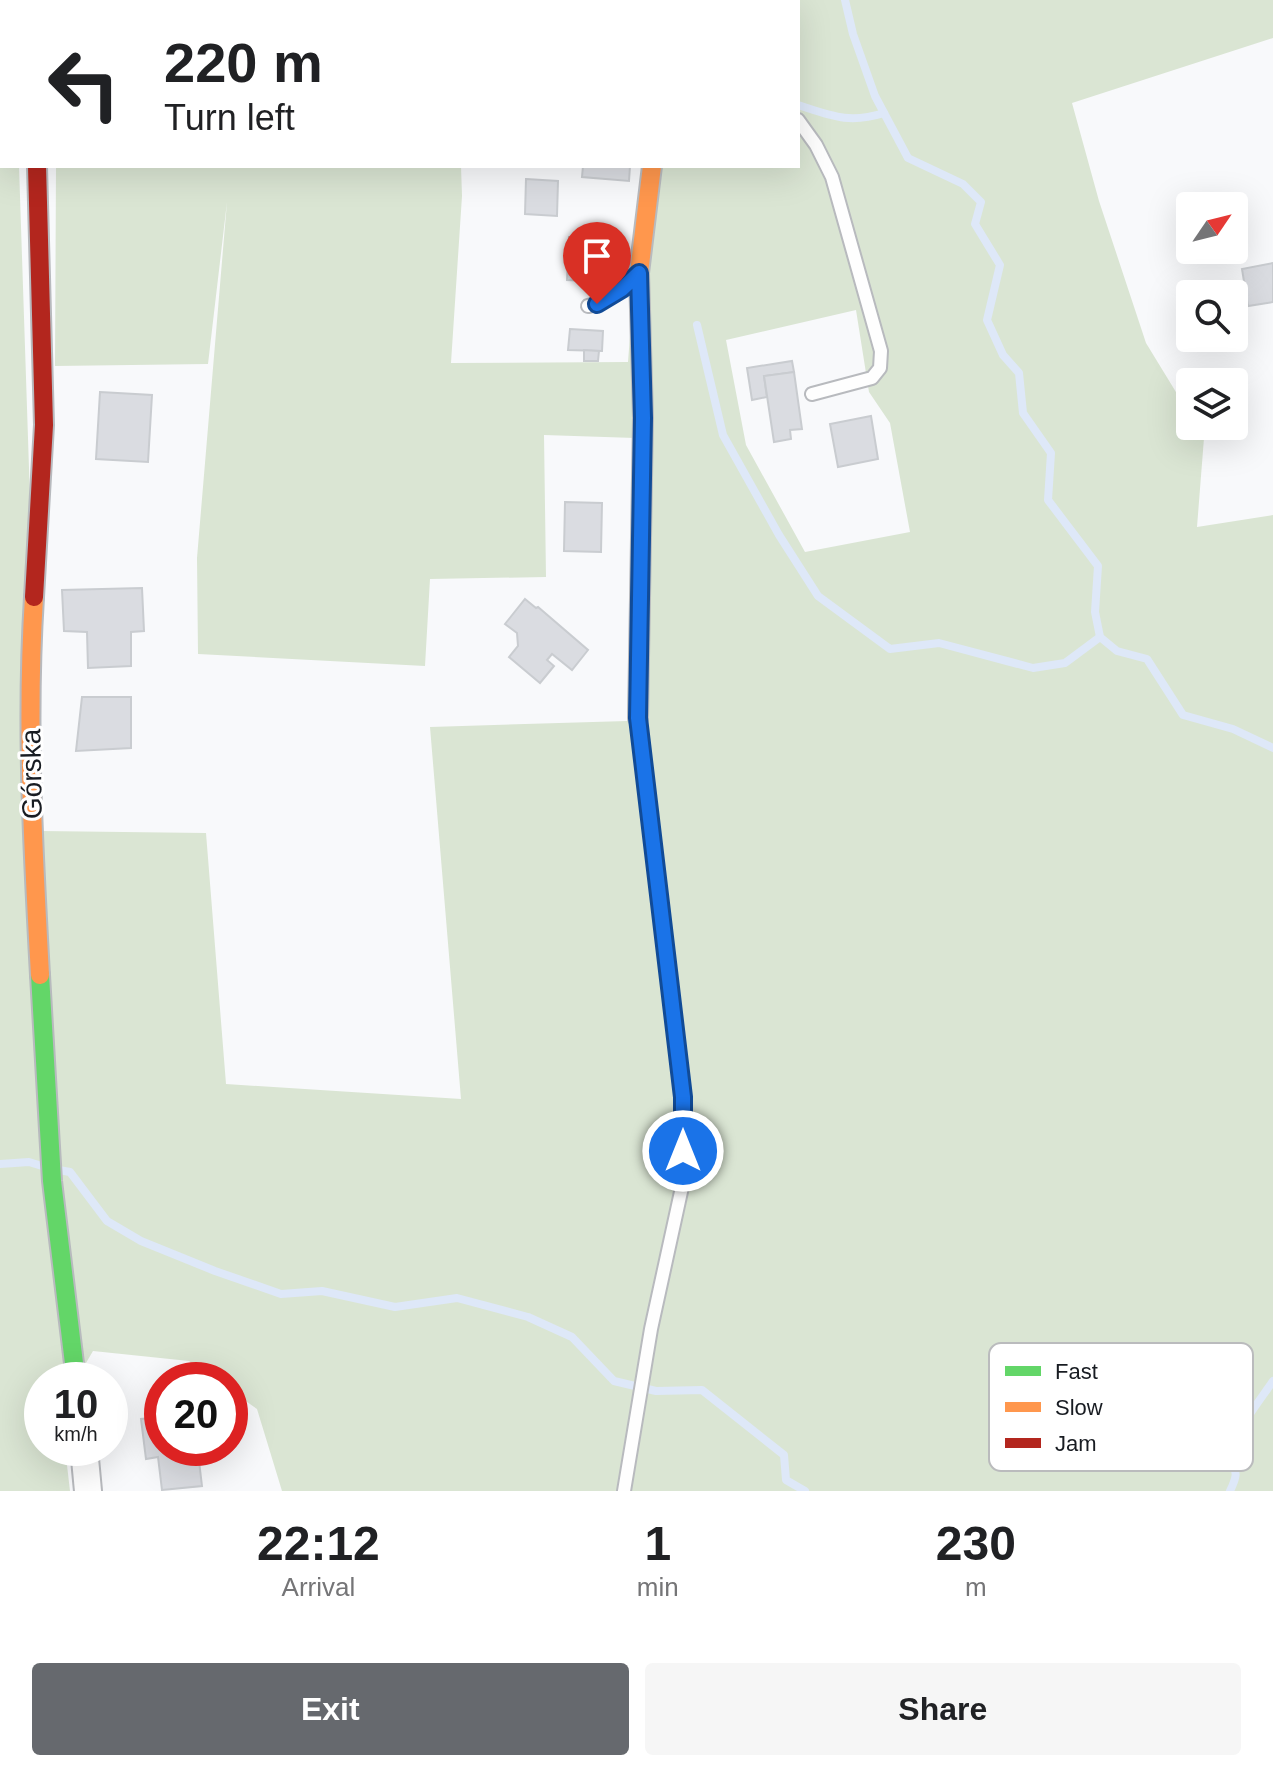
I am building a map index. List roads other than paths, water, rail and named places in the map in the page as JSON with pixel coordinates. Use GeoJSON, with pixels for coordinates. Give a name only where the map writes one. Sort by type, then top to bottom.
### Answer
{"type":"FeatureCollection","features":[{"type":"Feature","properties":{"kind":"street","name":"Górska"},"geometry":{"type":"LineString","coordinates":[[37,168],[44,425],[29,680],[32,838],[52,1181],[74,1362]]}},
{"type":"Feature","properties":{"kind":"street"},"geometry":{"type":"LineString","coordinates":[[638,718],[643,418],[639,273],[652,168]]}},
{"type":"Feature","properties":{"kind":"street"},"geometry":{"type":"LineString","coordinates":[[86,1466],[88,1491]]}},
{"type":"Feature","properties":{"kind":"lane"},"geometry":{"type":"LineString","coordinates":[[800,123],[816,145],[832,177],[881,351],[880,368],[872,378],[812,394]]}},
{"type":"Feature","properties":{"kind":"lane"},"geometry":{"type":"LineString","coordinates":[[588,306],[622,289],[639,273]]}},
{"type":"Feature","properties":{"kind":"lane"},"geometry":{"type":"LineString","coordinates":[[624,1491],[651,1329],[684,1178],[683,1097],[638,718]]}},
{"type":"Feature","properties":{"kind":"waterway"},"geometry":{"type":"LineString","coordinates":[[845,0],[853,34],[875,96],[908,158],[963,184],[981,202],[975,224],[1000,265],[987,320],[1003,355],[1019,373],[1023,413],[1051,453],[1048,500],[1098,566],[1095,612],[1100,637],[1117,651],[1147,659],[1183,715],[1233,729],[1273,748]]}},
{"type":"Feature","properties":{"kind":"waterway"},"geometry":{"type":"LineString","coordinates":[[800,106],[850,118],[884,113]]}},
{"type":"Feature","properties":{"kind":"waterway"},"geometry":{"type":"LineString","coordinates":[[697,325],[723,435],[779,535],[818,596],[890,649],[939,643],[1033,668],[1065,663],[1100,637]]}},
{"type":"Feature","properties":{"kind":"waterway"},"geometry":{"type":"LineString","coordinates":[[0,1164],[29,1162],[42,1166]]}},
{"type":"Feature","properties":{"kind":"waterway"},"geometry":{"type":"LineString","coordinates":[[59,1170],[70,1172],[107,1221],[141,1241],[281,1294],[322,1291],[395,1307],[457,1298],[528,1317],[572,1337],[614,1381],[656,1391],[702,1390],[784,1455],[786,1480],[805,1491]]}},
{"type":"Feature","properties":{"kind":"waterway"},"geometry":{"type":"LineString","coordinates":[[1253,1409],[1273,1381]]}},
{"type":"Feature","properties":{"kind":"waterway"},"geometry":{"type":"LineString","coordinates":[[1230,1491],[1235,1471]]}}]}
